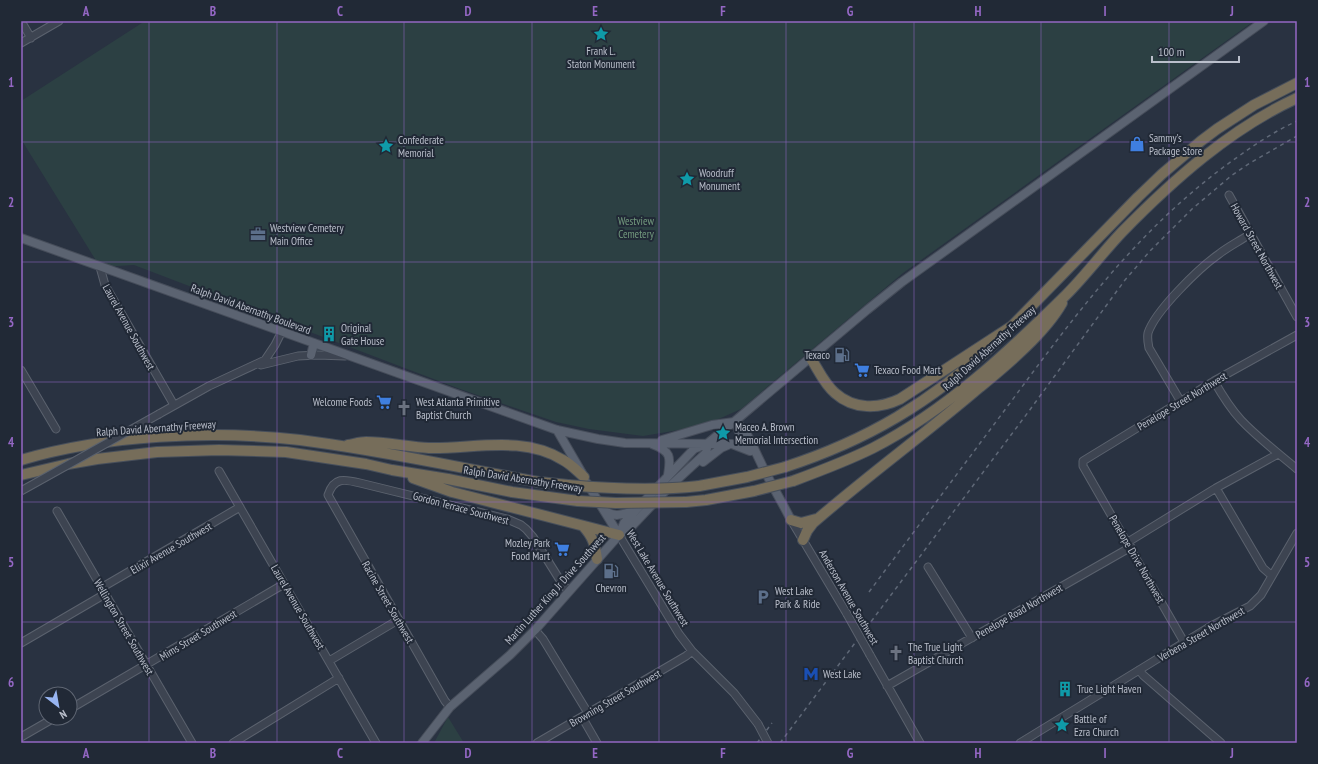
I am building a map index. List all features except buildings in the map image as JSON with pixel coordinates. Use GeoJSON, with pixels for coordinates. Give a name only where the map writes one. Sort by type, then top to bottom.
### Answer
{"type":"FeatureCollection","features":[{"type":"Feature","properties":{"kind":"highway"},"geometry":{"type":"LineString","coordinates":[[810,357],[828,386],[835,393],[858,405],[869,407],[882,406],[906,395],[1012,326],[1138,196],[1186,153],[1216,129],[1260,102],[1297,83]]}},
{"type":"Feature","properties":{"kind":"highway","name":"Ralph David Abernathy Freeway"},"geometry":{"type":"LineString","coordinates":[[21,475],[97,459],[158,452],[219,450],[286,452],[359,463],[512,492],[578,501],[616,503],[686,502],[754,491],[793,481],[834,466],[900,433],[926,416],[979,376],[1067,294],[1121,233],[1191,168],[1213,150],[1243,129],[1297,98]]}},
{"type":"Feature","properties":{"kind":"highway"},"geometry":{"type":"LineString","coordinates":[[803,540],[809,526],[817,519],[957,406],[1019,353],[1055,316],[1067,294]]}},
{"type":"Feature","properties":{"kind":"highway","name":"Ralph David Abernathy Freeway"},"geometry":{"type":"LineString","coordinates":[[21,460],[101,443],[189,436],[252,436],[299,440],[340,446],[539,482],[612,489],[643,490],[699,486],[747,477],[811,459],[843,446],[871,432],[906,413],[964,370],[1012,326]]}},
{"type":"Feature","properties":{"kind":"highway"},"geometry":{"type":"LineString","coordinates":[[340,446],[366,442],[439,448],[516,445],[554,454],[564,460],[584,477]]}},
{"type":"Feature","properties":{"kind":"highway"},"geometry":{"type":"LineString","coordinates":[[392,470],[452,492],[619,535]]}},
{"type":"Feature","properties":{"kind":"highway"},"geometry":{"type":"LineString","coordinates":[[791,520],[801,522],[817,519]]}},
{"type":"Feature","properties":{"kind":"highway"},"geometry":{"type":"LineString","coordinates":[[583,526],[590,534],[595,544],[597,559]]}},
{"type":"Feature","properties":{"kind":"main road"},"geometry":{"type":"LineString","coordinates":[[619,535],[624,523],[634,511],[694,449],[708,443],[902,282],[1264,21]]}},
{"type":"Feature","properties":{"kind":"main road","name":"Ralph David Abernathy Boulevard"},"geometry":{"type":"LineString","coordinates":[[21,238],[282,331],[346,356],[557,430],[598,439],[625,442],[732,444],[750,451]]}},
{"type":"Feature","properties":{"kind":"main road"},"geometry":{"type":"LineString","coordinates":[[311,356],[314,343]]}},
{"type":"Feature","properties":{"kind":"main road"},"geometry":{"type":"LineString","coordinates":[[649,443],[712,425],[735,421]]}},
{"type":"Feature","properties":{"kind":"main road","name":"Anderson Avenue Southwest"},"geometry":{"type":"LineString","coordinates":[[735,421],[741,437],[750,451],[760,461]]}},
{"type":"Feature","properties":{"kind":"main road","name":"Anderson Avenue Southwest"},"geometry":{"type":"LineString","coordinates":[[735,421],[744,428],[791,520]]}},
{"type":"Feature","properties":{"kind":"main road","name":"West Lake Avenue Southwest"},"geometry":{"type":"LineString","coordinates":[[557,430],[619,535]]}},
{"type":"Feature","properties":{"kind":"main road"},"geometry":{"type":"LineString","coordinates":[[649,443],[660,448],[669,455],[670,461],[668,475]]}},
{"type":"Feature","properties":{"kind":"main road"},"geometry":{"type":"LineString","coordinates":[[619,535],[631,527],[706,453],[708,443]]}},
{"type":"Feature","properties":{"kind":"main road"},"geometry":{"type":"LineString","coordinates":[[619,535],[634,530],[702,462],[721,448],[732,444]]}},
{"type":"Feature","properties":{"kind":"main road"},"geometry":{"type":"LineString","coordinates":[[604,510],[617,516],[634,511]]}},
{"type":"Feature","properties":{"kind":"main road","name":"Martin Luther King Jr Drive Southwest"},"geometry":{"type":"LineString","coordinates":[[422,743],[450,707],[510,655],[535,630],[619,535]]}},
{"type":"Feature","properties":{"kind":"street"},"geometry":{"type":"LineString","coordinates":[[21,21],[30,38]]}},
{"type":"Feature","properties":{"kind":"street"},"geometry":{"type":"LineString","coordinates":[[21,43],[59,21]]}},
{"type":"Feature","properties":{"kind":"street","name":"Howard Street Northwest"},"geometry":{"type":"LineString","coordinates":[[1229,195],[1297,317]]}},
{"type":"Feature","properties":{"kind":"street"},"geometry":{"type":"LineString","coordinates":[[1181,402],[1149,348],[1147,340],[1148,332],[1170,301],[1194,274],[1219,253],[1250,234]]}},
{"type":"Feature","properties":{"kind":"street","name":"Laurel Avenue Southwest"},"geometry":{"type":"LineString","coordinates":[[100,267],[105,285],[174,405]]}},
{"type":"Feature","properties":{"kind":"street"},"geometry":{"type":"LineString","coordinates":[[21,492],[222,379],[265,360],[270,354],[282,331]]}},
{"type":"Feature","properties":{"kind":"street","name":"Penelope Street Northwest"},"geometry":{"type":"LineString","coordinates":[[1089,476],[1083,466],[1083,461],[1085,459],[1214,382],[1297,335]]}},
{"type":"Feature","properties":{"kind":"street"},"geometry":{"type":"LineString","coordinates":[[254,366],[298,356],[346,356]]}},
{"type":"Feature","properties":{"kind":"street"},"geometry":{"type":"LineString","coordinates":[[21,370],[56,429]]}},
{"type":"Feature","properties":{"kind":"street"},"geometry":{"type":"LineString","coordinates":[[1214,382],[1240,419],[1278,454],[1297,469]]}},
{"type":"Feature","properties":{"kind":"street","name":"Penelope Road Northwest"},"geometry":{"type":"LineString","coordinates":[[887,686],[972,638],[1129,545],[1216,488],[1278,454]]}},
{"type":"Feature","properties":{"kind":"street","name":"Laurel Avenue Southwest"},"geometry":{"type":"LineString","coordinates":[[219,471],[376,743]]}},
{"type":"Feature","properties":{"kind":"street","name":"Penelope Drive Northwest"},"geometry":{"type":"LineString","coordinates":[[1089,476],[1184,642]]}},
{"type":"Feature","properties":{"kind":"street","name":"Gordon Terrace Southwest"},"geometry":{"type":"LineString","coordinates":[[328,496],[333,485],[338,481],[350,480],[507,519],[521,525],[533,537],[562,585],[569,591]]}},
{"type":"Feature","properties":{"kind":"street"},"geometry":{"type":"LineString","coordinates":[[1216,488],[1263,568],[1272,576]]}},
{"type":"Feature","properties":{"kind":"street","name":"Racine Street Southwest"},"geometry":{"type":"LineString","coordinates":[[328,496],[398,620],[445,701],[450,707]]}},
{"type":"Feature","properties":{"kind":"street","name":"Elixir Avenue Southwest"},"geometry":{"type":"LineString","coordinates":[[21,643],[240,507]]}},
{"type":"Feature","properties":{"kind":"street","name":"Wellington Street Southwest"},"geometry":{"type":"LineString","coordinates":[[57,512],[192,743]]}},
{"type":"Feature","properties":{"kind":"street","name":"Anderson Avenue Southwest"},"geometry":{"type":"LineString","coordinates":[[791,520],[847,614],[920,743]]}},
{"type":"Feature","properties":{"kind":"street","name":"Verbena Street Northwest"},"geometry":{"type":"LineString","coordinates":[[1020,743],[1184,642],[1250,606],[1261,595],[1297,533]]}},
{"type":"Feature","properties":{"kind":"street","name":"West Lake Avenue Southwest"},"geometry":{"type":"LineString","coordinates":[[619,535],[679,634],[692,651],[734,693],[758,724],[768,743]]}},
{"type":"Feature","properties":{"kind":"street"},"geometry":{"type":"LineString","coordinates":[[928,567],[972,638]]}},
{"type":"Feature","properties":{"kind":"street","name":"Mims Street Southwest"},"geometry":{"type":"LineString","coordinates":[[78,704],[284,584]]}},
{"type":"Feature","properties":{"kind":"street"},"geometry":{"type":"LineString","coordinates":[[329,661],[398,620]]}},
{"type":"Feature","properties":{"kind":"street"},"geometry":{"type":"LineString","coordinates":[[535,630],[543,639],[585,715],[597,743]]}},
{"type":"Feature","properties":{"kind":"street","name":"Browning Street Southwest"},"geometry":{"type":"LineString","coordinates":[[537,743],[686,656],[692,651]]}},
{"type":"Feature","properties":{"kind":"street"},"geometry":{"type":"LineString","coordinates":[[1139,670],[1221,743]]}},
{"type":"Feature","properties":{"kind":"street"},"geometry":{"type":"LineString","coordinates":[[233,743],[339,678]]}},
{"type":"Feature","properties":{"kind":"street"},"geometry":{"type":"LineString","coordinates":[[21,737],[40,726]]}},
{"type":"Feature","properties":{"kind":"green space","name":"Westview Cemetery"},"geometry":{"type":"Polygon","coordinates":[[[145,21],[1254,21],[903,273],[741,409],[703,426],[643,436],[589,429],[556,422],[460,389],[134,265],[100,267],[21,139],[21,101],[145,21]]]}},
{"type":"Feature","properties":{"kind":"green space"},"geometry":{"type":"Polygon","coordinates":[[[448,717],[464,743],[434,743],[448,717]]]}},
{"type":"Feature","properties":{"kind":"railway"},"geometry":{"type":"LineString","coordinates":[[869,592],[1035,369],[1114,270],[1143,239],[1205,182],[1260,142],[1282,128],[1297,121]]}},
{"type":"Feature","properties":{"kind":"railway"},"geometry":{"type":"LineString","coordinates":[[780,743],[1029,411],[1125,280],[1150,251],[1192,209],[1231,176],[1250,163],[1297,136]]}},
{"type":"Feature","properties":{"kind":"railway"},"geometry":{"type":"LineString","coordinates":[[757,743],[772,723]]}},
{"type":"Feature","properties":{"kind":"place","name":"Frank L. Staton Monument"},"geometry":{"type":"Point","coordinates":[601,34]}},
{"type":"Feature","properties":{"kind":"place","name":"Sammy's Package Store"},"geometry":{"type":"Point","coordinates":[1137,144]}},
{"type":"Feature","properties":{"kind":"place","name":"Confederate Memorial"},"geometry":{"type":"Point","coordinates":[386,146]}},
{"type":"Feature","properties":{"kind":"place","name":"Woodruff Monument"},"geometry":{"type":"Point","coordinates":[687,179]}},
{"type":"Feature","properties":{"kind":"place","name":"Westview Cemetery Main Office"},"geometry":{"type":"Point","coordinates":[258,234]}},
{"type":"Feature","properties":{"kind":"place","name":"Original Gate House"},"geometry":{"type":"Point","coordinates":[329,334]}},
{"type":"Feature","properties":{"kind":"place","name":"Texaco"},"geometry":{"type":"Point","coordinates":[842,355]}},
{"type":"Feature","properties":{"kind":"place","name":"Texaco Food Mart"},"geometry":{"type":"Point","coordinates":[862,370]}},
{"type":"Feature","properties":{"kind":"place","name":"Welcome Foods"},"geometry":{"type":"Point","coordinates":[384,402]}},
{"type":"Feature","properties":{"kind":"place","name":"West Atlanta Primitive Baptist Church"},"geometry":{"type":"Point","coordinates":[404,408]}},
{"type":"Feature","properties":{"kind":"place","name":"Maceo A. Brown Memorial Intersection"},"geometry":{"type":"Point","coordinates":[723,433]}},
{"type":"Feature","properties":{"kind":"place","name":"Mozley Park Food Mart"},"geometry":{"type":"Point","coordinates":[562,549]}},
{"type":"Feature","properties":{"kind":"place","name":"Chevron"},"geometry":{"type":"Point","coordinates":[611,571]}},
{"type":"Feature","properties":{"kind":"place","name":"West Lake Park & Ride"},"geometry":{"type":"Point","coordinates":[763,597]}},
{"type":"Feature","properties":{"kind":"place","name":"The True Light Baptist Church"},"geometry":{"type":"Point","coordinates":[896,653]}},
{"type":"Feature","properties":{"kind":"place","name":"West Lake"},"geometry":{"type":"Point","coordinates":[811,674]}},
{"type":"Feature","properties":{"kind":"place","name":"True Light Haven"},"geometry":{"type":"Point","coordinates":[1065,689]}},
{"type":"Feature","properties":{"kind":"place","name":"Battle of Ezra Church"},"geometry":{"type":"Point","coordinates":[1062,725]}}]}
